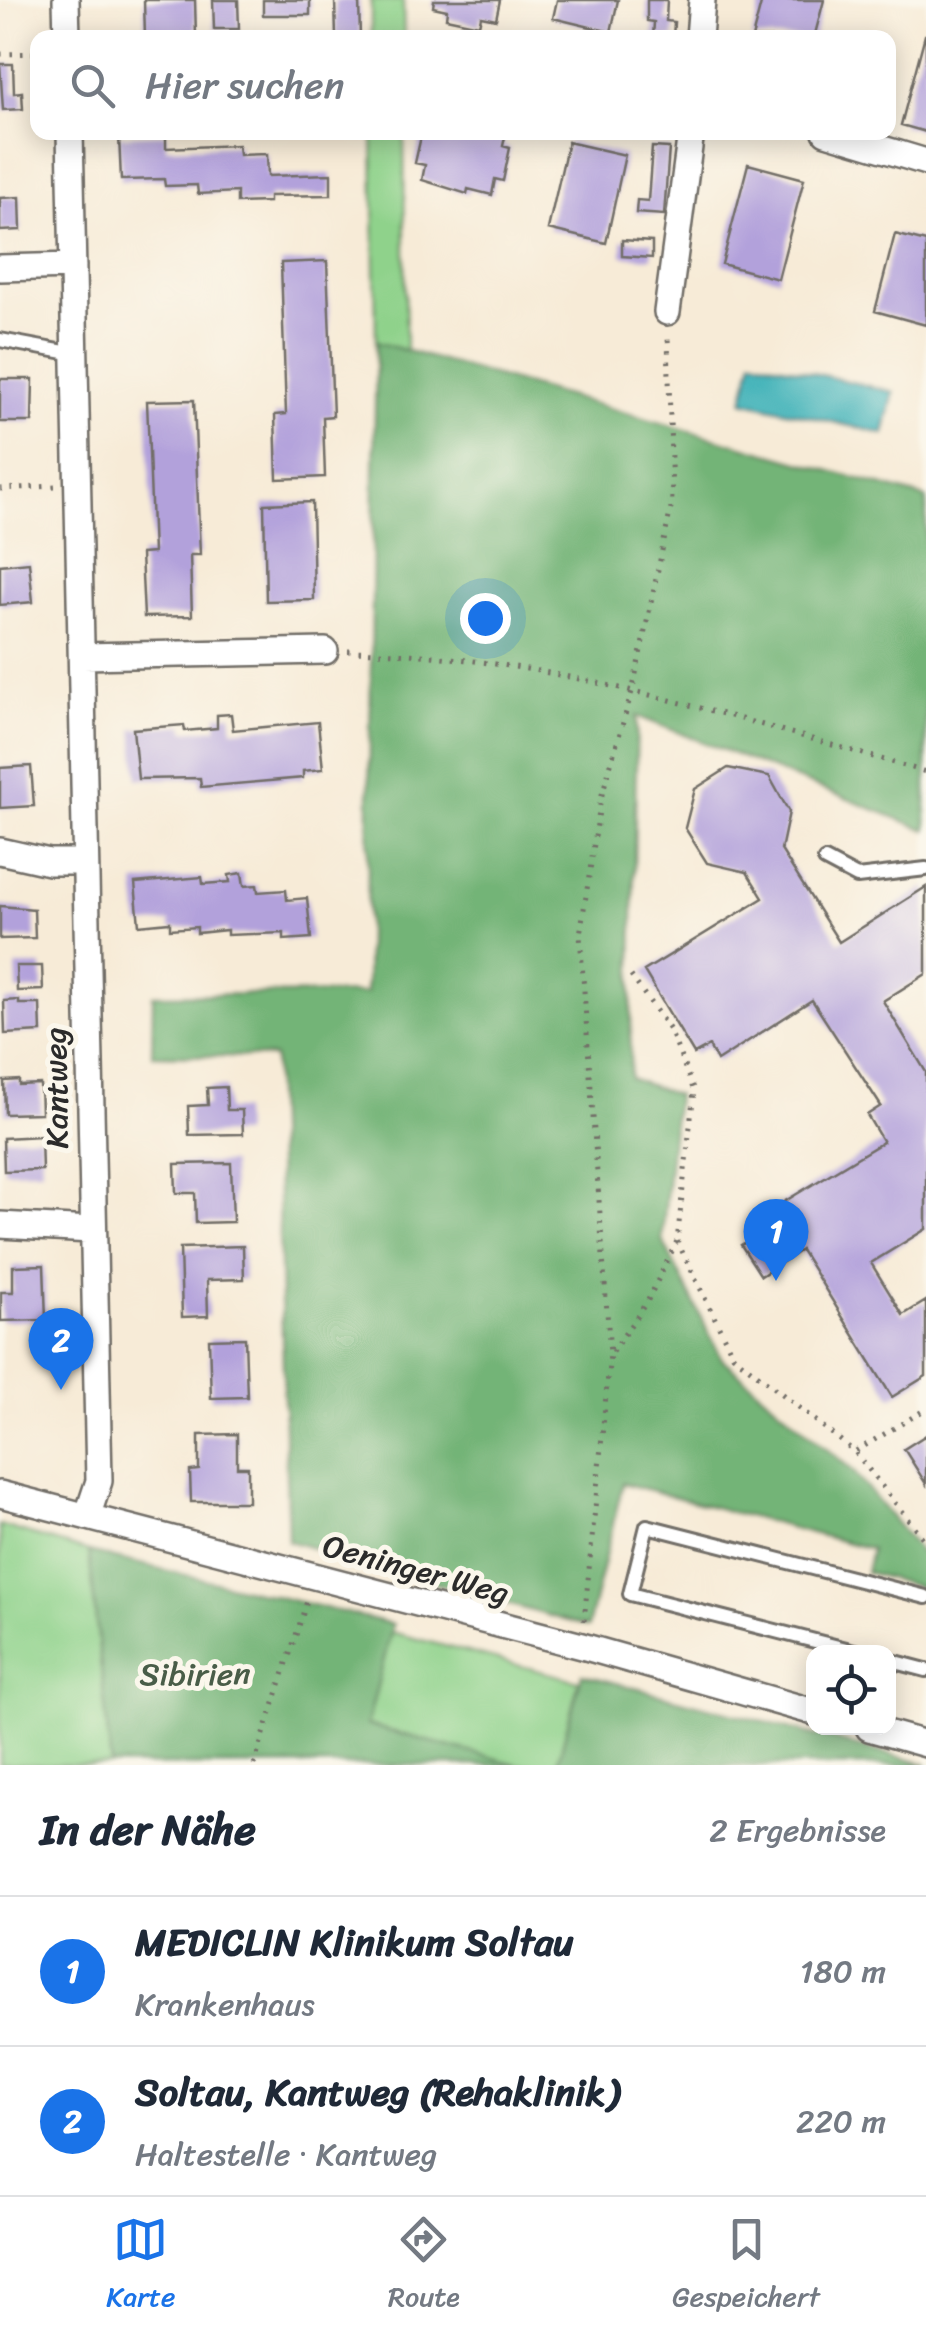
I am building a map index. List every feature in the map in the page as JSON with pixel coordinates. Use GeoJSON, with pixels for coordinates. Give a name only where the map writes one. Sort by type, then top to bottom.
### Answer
{"type":"FeatureCollection","features":[{"type":"Feature","properties":{"kind":"street"},"geometry":{"type":"LineString","coordinates":[[66,0],[67,30]]}},
{"type":"Feature","properties":{"kind":"street"},"geometry":{"type":"LineString","coordinates":[[700,30],[702,0]]}},
{"type":"Feature","properties":{"kind":"street","name":"Kantweg"},"geometry":{"type":"LineString","coordinates":[[70,140],[99,1481],[87,1517]]}},
{"type":"Feature","properties":{"kind":"street"},"geometry":{"type":"LineString","coordinates":[[667,312],[690,140]]}},
{"type":"Feature","properties":{"kind":"street"},"geometry":{"type":"LineString","coordinates":[[853,140],[926,162]]}},
{"type":"Feature","properties":{"kind":"street"},"geometry":{"type":"LineString","coordinates":[[0,268],[73,266]]}},
{"type":"Feature","properties":{"kind":"street"},"geometry":{"type":"LineString","coordinates":[[82,656],[325,651]]}},
{"type":"Feature","properties":{"kind":"street"},"geometry":{"type":"LineString","coordinates":[[0,852],[49,862],[84,862]]}},
{"type":"Feature","properties":{"kind":"street"},"geometry":{"type":"LineString","coordinates":[[0,1225],[92,1230]]}},
{"type":"Feature","properties":{"kind":"street","name":"Oeninger Weg"},"geometry":{"type":"LineString","coordinates":[[0,1494],[582,1646],[806,1710]]}},
{"type":"Feature","properties":{"kind":"street"},"geometry":{"type":"LineString","coordinates":[[894,1735],[926,1744]]}},
{"type":"Feature","properties":{"kind":"lane"},"geometry":{"type":"LineString","coordinates":[[0,340],[75,354]]}},
{"type":"Feature","properties":{"kind":"lane"},"geometry":{"type":"LineString","coordinates":[[825,860],[857,877],[926,869]]}},
{"type":"Feature","properties":{"kind":"lane"},"geometry":{"type":"LineString","coordinates":[[830,1645],[630,1594],[647,1526],[926,1597]]}},
{"type":"Feature","properties":{"kind":"lane"},"geometry":{"type":"LineString","coordinates":[[896,1662],[926,1670]]}},
{"type":"Feature","properties":{"kind":"path"},"geometry":{"type":"LineString","coordinates":[[0,54],[30,53]]}},
{"type":"Feature","properties":{"kind":"path"},"geometry":{"type":"LineString","coordinates":[[582,1646],[610,1354],[580,936],[594,865],[601,798],[633,688],[672,503],[667,312]]}},
{"type":"Feature","properties":{"kind":"path"},"geometry":{"type":"LineString","coordinates":[[0,488],[78,485]]}},
{"type":"Feature","properties":{"kind":"path"},"geometry":{"type":"LineString","coordinates":[[325,651],[432,653],[633,688],[926,772]]}},
{"type":"Feature","properties":{"kind":"path"},"geometry":{"type":"LineString","coordinates":[[610,1354],[648,1300],[677,1241],[694,1090],[670,1030],[631,976]]}},
{"type":"Feature","properties":{"kind":"path"},"geometry":{"type":"LineString","coordinates":[[677,1241],[733,1355],[855,1452],[926,1542]]}},
{"type":"Feature","properties":{"kind":"path"},"geometry":{"type":"LineString","coordinates":[[855,1452],[926,1408]]}},
{"type":"Feature","properties":{"kind":"path"},"geometry":{"type":"LineString","coordinates":[[254,1765],[316,1576]]}},
{"type":"Feature","properties":{"kind":"green space"},"geometry":{"type":"Polygon","coordinates":[[[371,0],[403,0],[404,30],[371,30],[371,0]]]}},
{"type":"Feature","properties":{"kind":"green space"},"geometry":{"type":"Polygon","coordinates":[[[373,140],[404,140],[406,351],[376,342],[373,140]]]}},
{"type":"Feature","properties":{"kind":"green space"},"geometry":{"type":"Polygon","coordinates":[[[376,342],[926,498],[926,830],[637,716],[630,1078],[676,1095],[662,1239],[722,1359],[852,1470],[926,1559],[926,1589],[866,1572],[871,1549],[623,1483],[588,1627],[288,1541],[274,1057],[152,1055],[153,995],[366,993],[376,342]]]}},
{"type":"Feature","properties":{"kind":"green space"},"geometry":{"type":"Polygon","coordinates":[[[0,1525],[89,1552],[111,1765],[0,1765],[0,1525]]]}},
{"type":"Feature","properties":{"kind":"green space","name":"Sibirien"},"geometry":{"type":"Polygon","coordinates":[[[89,1552],[393,1624],[367,1725],[519,1765],[111,1765],[89,1552]]]}},
{"type":"Feature","properties":{"kind":"green space"},"geometry":{"type":"Polygon","coordinates":[[[391,1632],[579,1681],[557,1765],[519,1765],[367,1725],[391,1632]]]}},
{"type":"Feature","properties":{"kind":"green space"},"geometry":{"type":"Polygon","coordinates":[[[582,1674],[926,1764],[926,1765],[557,1765],[582,1674]]]}},
{"type":"Feature","properties":{"kind":"water"},"geometry":{"type":"Polygon","coordinates":[[[753,359],[894,392],[884,434],[743,401],[753,359]]]}},
{"type":"Feature","properties":{"kind":"building"},"geometry":{"type":"Polygon","coordinates":[[[144,0],[195,0],[196,30],[145,30],[144,0]]]}},
{"type":"Feature","properties":{"kind":"building"},"geometry":{"type":"Polygon","coordinates":[[[213,0],[238,0],[239,29],[214,29],[213,0]]]}},
{"type":"Feature","properties":{"kind":"building"},"geometry":{"type":"Polygon","coordinates":[[[263,0],[310,0],[310,15],[263,15],[263,0]]]}},
{"type":"Feature","properties":{"kind":"building"},"geometry":{"type":"Polygon","coordinates":[[[335,0],[359,0],[360,30],[336,30],[335,0]]]}},
{"type":"Feature","properties":{"kind":"building"},"geometry":{"type":"Polygon","coordinates":[[[434,0],[500,0],[496,19],[481,16],[479,25],[446,18],[447,10],[433,7],[434,0]]]}},
{"type":"Feature","properties":{"kind":"building"},"geometry":{"type":"Polygon","coordinates":[[[557,0],[618,0],[611,30],[553,18],[557,0]]]}},
{"type":"Feature","properties":{"kind":"building"},"geometry":{"type":"Polygon","coordinates":[[[647,0],[667,0],[666,21],[674,22],[674,30],[654,30],[654,22],[647,21],[647,0]]]}},
{"type":"Feature","properties":{"kind":"building"},"geometry":{"type":"Polygon","coordinates":[[[762,0],[824,0],[816,30],[754,30],[762,0]]]}},
{"type":"Feature","properties":{"kind":"building"},"geometry":{"type":"Polygon","coordinates":[[[926,35],[926,132],[901,125],[926,35]]]}},
{"type":"Feature","properties":{"kind":"building"},"geometry":{"type":"Polygon","coordinates":[[[0,64],[13,64],[14,93],[22,92],[23,109],[3,110],[0,64]]]}},
{"type":"Feature","properties":{"kind":"building"},"geometry":{"type":"Polygon","coordinates":[[[119,140],[166,140],[166,148],[238,145],[239,155],[267,154],[268,176],[331,174],[331,195],[269,196],[269,202],[237,203],[237,192],[198,194],[197,185],[165,186],[164,179],[121,180],[119,140]]]}},
{"type":"Feature","properties":{"kind":"building"},"geometry":{"type":"Polygon","coordinates":[[[420,140],[504,140],[503,146],[510,148],[503,181],[495,179],[492,195],[468,189],[467,194],[422,180],[425,165],[415,163],[420,140]]]}},
{"type":"Feature","properties":{"kind":"building"},"geometry":{"type":"Polygon","coordinates":[[[568,142],[625,155],[606,243],[548,229],[568,142]]]}},
{"type":"Feature","properties":{"kind":"building"},"geometry":{"type":"Polygon","coordinates":[[[652,147],[669,148],[664,215],[636,213],[637,200],[648,201],[652,147]]]}},
{"type":"Feature","properties":{"kind":"building"},"geometry":{"type":"Polygon","coordinates":[[[748,164],[804,179],[778,279],[722,264],[748,164]]]}},
{"type":"Feature","properties":{"kind":"building"},"geometry":{"type":"Polygon","coordinates":[[[20,197],[21,230],[0,231],[0,198],[20,197]]]}},
{"type":"Feature","properties":{"kind":"building"},"geometry":{"type":"Polygon","coordinates":[[[895,234],[926,242],[926,325],[875,311],[895,234]]]}},
{"type":"Feature","properties":{"kind":"building"},"geometry":{"type":"Polygon","coordinates":[[[622,240],[652,242],[652,258],[622,256],[622,240]]]}},
{"type":"Feature","properties":{"kind":"building"},"geometry":{"type":"Polygon","coordinates":[[[327,261],[333,416],[323,417],[325,477],[277,479],[275,415],[286,414],[281,263],[327,261]]]}},
{"type":"Feature","properties":{"kind":"building"},"geometry":{"type":"Polygon","coordinates":[[[0,379],[33,379],[32,422],[0,422],[0,379]]]}},
{"type":"Feature","properties":{"kind":"building"},"geometry":{"type":"Polygon","coordinates":[[[194,400],[200,555],[190,555],[192,616],[144,617],[141,554],[153,553],[147,401],[194,400]]]}},
{"type":"Feature","properties":{"kind":"building"},"geometry":{"type":"Polygon","coordinates":[[[312,502],[314,600],[266,601],[264,504],[312,502]]]}},
{"type":"Feature","properties":{"kind":"building"},"geometry":{"type":"Polygon","coordinates":[[[29,562],[33,602],[0,605],[0,565],[29,562]]]}},
{"type":"Feature","properties":{"kind":"building"},"geometry":{"type":"Polygon","coordinates":[[[231,714],[233,730],[318,722],[323,769],[303,771],[303,778],[201,787],[200,778],[138,779],[133,729],[184,725],[185,731],[217,728],[217,715],[231,714]]]}},
{"type":"Feature","properties":{"kind":"building"},"geometry":{"type":"Polygon","coordinates":[[[31,766],[34,806],[0,808],[0,768],[31,766]]]}},
{"type":"Feature","properties":{"kind":"building"},"geometry":{"type":"Polygon","coordinates":[[[728,768],[769,776],[789,812],[781,850],[839,942],[926,887],[926,974],[883,1001],[926,1072],[926,1229],[871,1263],[903,1315],[926,1301],[926,1376],[892,1397],[801,1250],[761,1276],[741,1245],[755,1237],[747,1224],[883,1142],[867,1115],[881,1106],[812,1000],[717,1061],[709,1046],[694,1054],[644,971],[763,898],[747,872],[707,863],[685,828],[695,789],[728,768]]]}},
{"type":"Feature","properties":{"kind":"building"},"geometry":{"type":"Polygon","coordinates":[[[242,873],[244,886],[257,885],[258,892],[286,890],[287,900],[307,898],[311,938],[284,940],[284,933],[227,935],[227,930],[197,933],[197,927],[170,929],[170,922],[139,925],[135,883],[202,877],[203,884],[230,882],[229,875],[242,873]]]}},
{"type":"Feature","properties":{"kind":"building"},"geometry":{"type":"Polygon","coordinates":[[[0,906],[34,909],[35,938],[0,939],[0,906]]]}},
{"type":"Feature","properties":{"kind":"building"},"geometry":{"type":"Polygon","coordinates":[[[16,966],[42,966],[43,990],[17,991],[16,966]]]}},
{"type":"Feature","properties":{"kind":"building"},"geometry":{"type":"Polygon","coordinates":[[[19,1000],[19,1004],[40,1004],[41,1032],[5,1034],[4,1001],[19,1000]]]}},
{"type":"Feature","properties":{"kind":"building"},"geometry":{"type":"Polygon","coordinates":[[[19,1080],[19,1085],[40,1084],[41,1113],[5,1114],[4,1081],[19,1080]]]}},
{"type":"Feature","properties":{"kind":"building"},"geometry":{"type":"Polygon","coordinates":[[[226,1087],[227,1110],[242,1110],[243,1134],[189,1135],[188,1106],[208,1105],[207,1088],[226,1087]]]}},
{"type":"Feature","properties":{"kind":"building"},"geometry":{"type":"Polygon","coordinates":[[[41,1136],[42,1170],[4,1171],[3,1138],[41,1136]]]}},
{"type":"Feature","properties":{"kind":"building"},"geometry":{"type":"Polygon","coordinates":[[[231,1163],[233,1222],[196,1223],[195,1193],[176,1193],[175,1164],[231,1163]]]}},
{"type":"Feature","properties":{"kind":"building"},"geometry":{"type":"Polygon","coordinates":[[[243,1246],[244,1279],[207,1280],[208,1316],[182,1317],[180,1248],[243,1246]]]}},
{"type":"Feature","properties":{"kind":"building"},"geometry":{"type":"Polygon","coordinates":[[[44,1265],[46,1320],[1,1321],[1,1292],[13,1292],[13,1266],[44,1265]]]}},
{"type":"Feature","properties":{"kind":"building"},"geometry":{"type":"Polygon","coordinates":[[[245,1338],[247,1397],[211,1398],[209,1339],[245,1338]]]}},
{"type":"Feature","properties":{"kind":"building"},"geometry":{"type":"Polygon","coordinates":[[[237,1434],[237,1467],[248,1467],[248,1502],[191,1502],[190,1471],[199,1470],[199,1435],[237,1434]]]}},
{"type":"Feature","properties":{"kind":"building"},"geometry":{"type":"Polygon","coordinates":[[[926,1435],[926,1484],[904,1449],[926,1435]]]}},
{"type":"Feature","properties":{"kind":"place","name":"MEDICLIN Klinikum Soltau"},"geometry":{"type":"Point","coordinates":[776,1281]}},
{"type":"Feature","properties":{"kind":"place","name":"Soltau, Kantweg (Rehaklinik)"},"geometry":{"type":"Point","coordinates":[61,1390]}}]}
